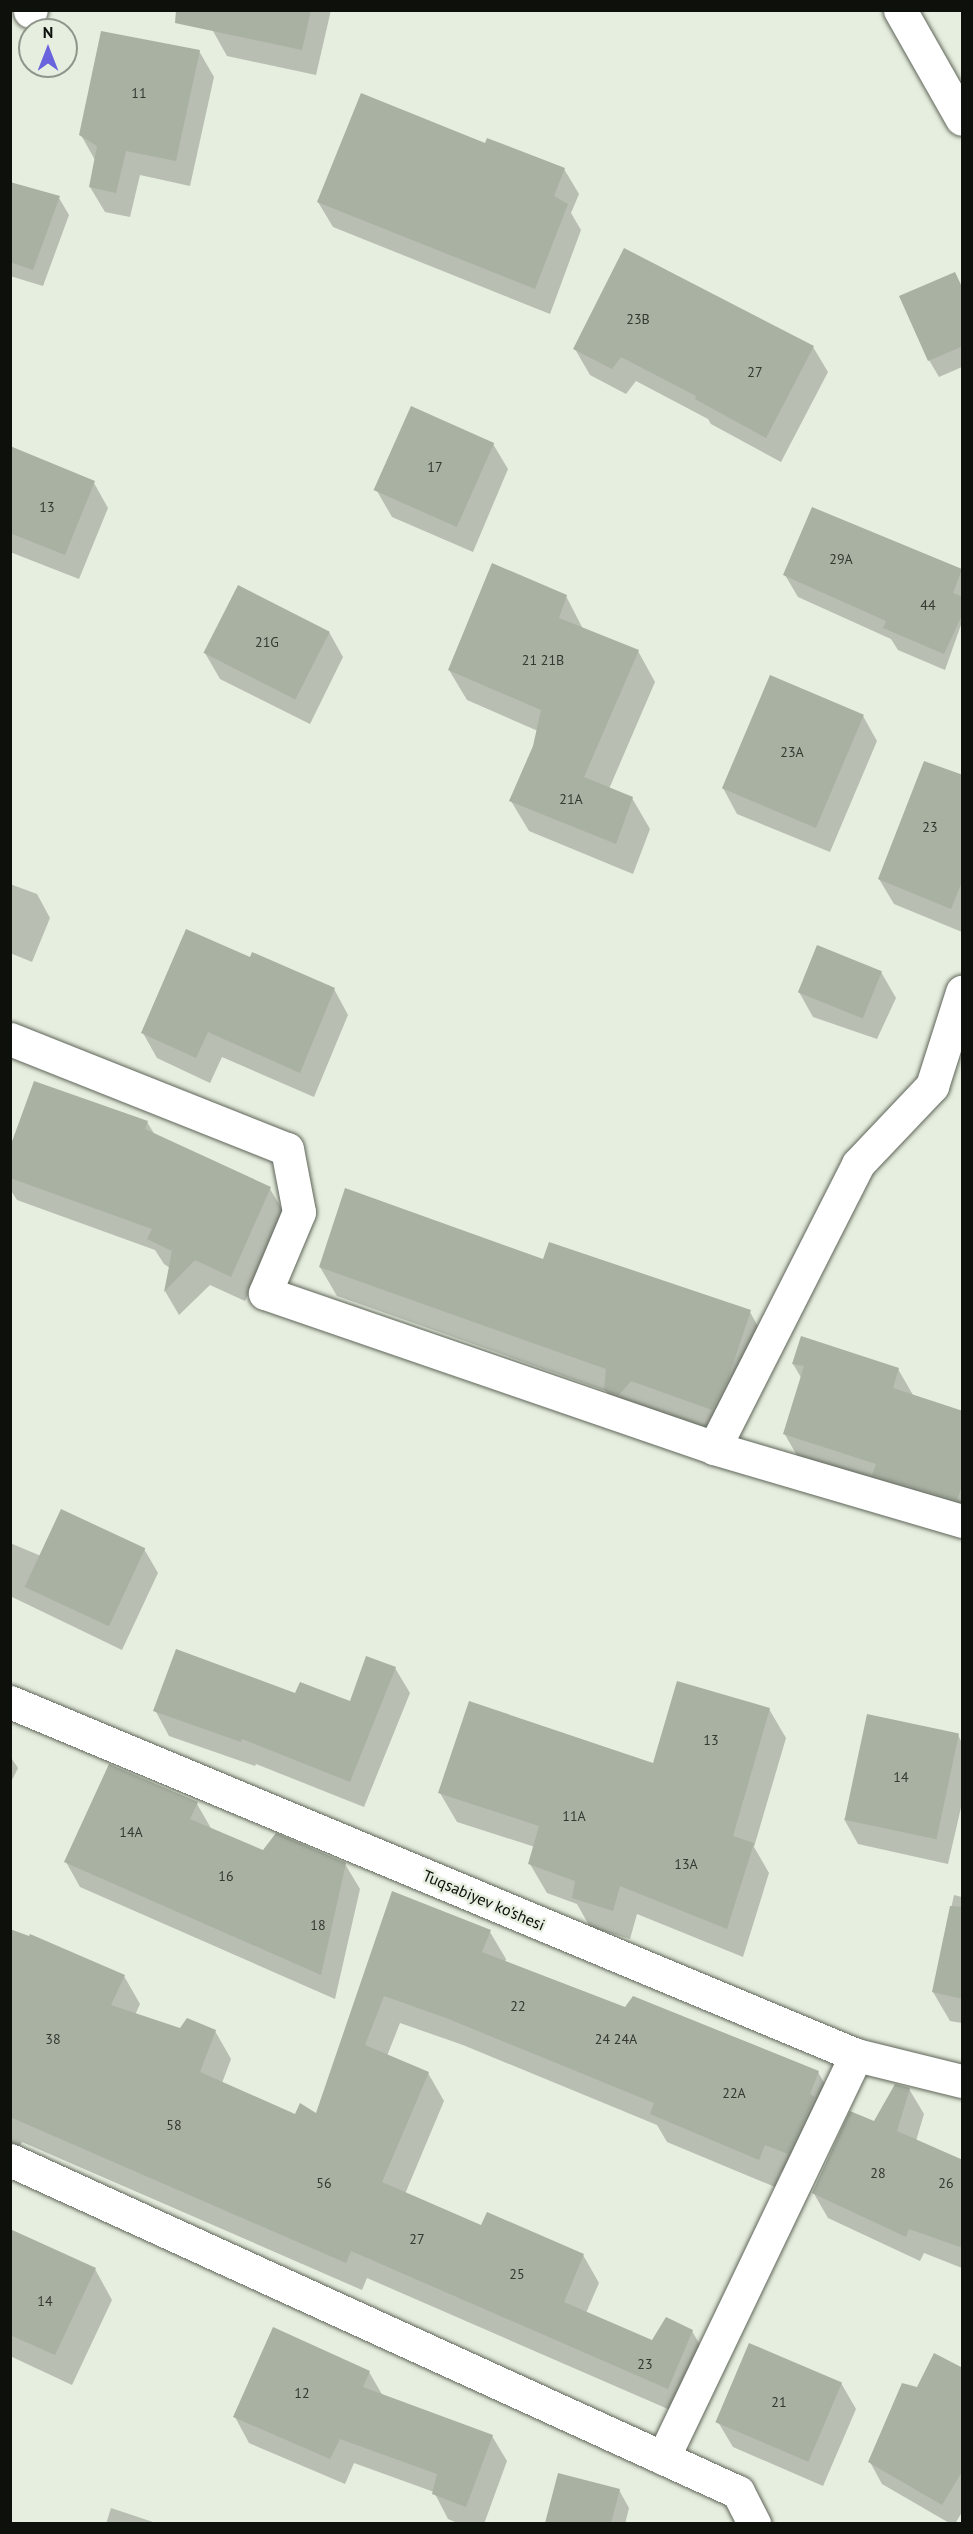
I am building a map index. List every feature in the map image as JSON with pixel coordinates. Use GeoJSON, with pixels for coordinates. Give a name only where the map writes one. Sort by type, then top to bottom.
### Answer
{"type":"FeatureCollection","features":[{"type":"Feature","properties":{"kind":"street"},"geometry":{"type":"LineString","coordinates":[[900,10],[963,120]]}},
{"type":"Feature","properties":{"kind":"street"},"geometry":{"type":"LineString","coordinates":[[714,1448],[858,1164],[932,1086],[963,992]]}},
{"type":"Feature","properties":{"kind":"street"},"geometry":{"type":"LineString","coordinates":[[10,1038],[287,1149],[299,1212],[265,1293],[714,1448],[963,1521]]}},
{"type":"Feature","properties":{"kind":"street","name":"Tuqsabiyev ko'shesi"},"geometry":{"type":"LineString","coordinates":[[10,1702],[856,2055],[963,2081]]}},
{"type":"Feature","properties":{"kind":"street"},"geometry":{"type":"LineString","coordinates":[[663,2458],[856,2055]]}},
{"type":"Feature","properties":{"kind":"street"},"geometry":{"type":"LineString","coordinates":[[10,2160],[738,2493],[754,2523]]}},
{"type":"Feature","properties":{"kind":"building"},"geometry":{"type":"Polygon","coordinates":[[[176,10],[311,10],[302,50],[175,23],[176,10]]]}},
{"type":"Feature","properties":{"kind":"building"},"geometry":{"type":"Polygon","coordinates":[[[101,31],[200,50],[176,161],[126,151],[116,193],[89,187],[97,146],[79,135],[101,31]]]}},
{"type":"Feature","properties":{"kind":"building"},"geometry":{"type":"Polygon","coordinates":[[[361,93],[485,143],[487,138],[565,168],[554,196],[568,204],[535,289],[317,202],[361,93]]]}},
{"type":"Feature","properties":{"kind":"building"},"geometry":{"type":"Polygon","coordinates":[[[10,182],[60,196],[33,270],[10,262],[10,182]]]}},
{"type":"Feature","properties":{"kind":"building"},"geometry":{"type":"Polygon","coordinates":[[[624,248],[814,346],[766,438],[695,399],[696,396],[621,357],[612,369],[573,349],[624,248]]]}},
{"type":"Feature","properties":{"kind":"building"},"geometry":{"type":"Polygon","coordinates":[[[955,272],[963,289],[963,346],[928,361],[899,296],[955,272]]]}},
{"type":"Feature","properties":{"kind":"building"},"geometry":{"type":"Polygon","coordinates":[[[411,406],[494,443],[457,527],[374,490],[411,406]]]}},
{"type":"Feature","properties":{"kind":"building"},"geometry":{"type":"Polygon","coordinates":[[[10,446],[95,481],[65,555],[10,533],[10,446]]]}},
{"type":"Feature","properties":{"kind":"building"},"geometry":{"type":"Polygon","coordinates":[[[812,507],[962,569],[953,593],[963,597],[963,613],[944,654],[883,628],[886,621],[783,575],[812,507]]]}},
{"type":"Feature","properties":{"kind":"building"},"geometry":{"type":"Polygon","coordinates":[[[492,563],[567,595],[559,618],[639,650],[584,777],[633,797],[616,844],[509,801],[533,746],[541,710],[448,670],[492,563]]]}},
{"type":"Feature","properties":{"kind":"building"},"geometry":{"type":"Polygon","coordinates":[[[238,585],[330,632],[295,699],[203,653],[238,585]]]}},
{"type":"Feature","properties":{"kind":"building"},"geometry":{"type":"Polygon","coordinates":[[[770,675],[864,715],[816,828],[722,788],[770,675]]]}},
{"type":"Feature","properties":{"kind":"building"},"geometry":{"type":"Polygon","coordinates":[[[924,761],[963,775],[963,879],[951,909],[878,879],[924,761]]]}},
{"type":"Feature","properties":{"kind":"building"},"geometry":{"type":"Polygon","coordinates":[[[186,929],[250,957],[252,952],[335,988],[300,1073],[208,1032],[196,1058],[141,1033],[186,929]]]}},
{"type":"Feature","properties":{"kind":"building"},"geometry":{"type":"Polygon","coordinates":[[[817,945],[882,971],[863,1019],[798,992],[817,945]]]}},
{"type":"Feature","properties":{"kind":"building"},"geometry":{"type":"Polygon","coordinates":[[[34,1081],[148,1121],[145,1129],[271,1187],[231,1277],[195,1260],[164,1292],[172,1251],[147,1239],[152,1229],[10,1178],[10,1147],[34,1081]]]}},
{"type":"Feature","properties":{"kind":"building"},"geometry":{"type":"Polygon","coordinates":[[[345,1188],[543,1259],[549,1242],[751,1310],[728,1379],[712,1410],[631,1381],[619,1395],[604,1390],[606,1369],[319,1267],[345,1188]]]}},
{"type":"Feature","properties":{"kind":"building"},"geometry":{"type":"Polygon","coordinates":[[[801,1336],[899,1368],[893,1388],[963,1411],[963,1483],[957,1500],[872,1475],[876,1464],[783,1434],[804,1366],[792,1364],[801,1336]]]}},
{"type":"Feature","properties":{"kind":"building"},"geometry":{"type":"Polygon","coordinates":[[[61,1509],[145,1548],[109,1626],[25,1587],[61,1509]]]}},
{"type":"Feature","properties":{"kind":"building"},"geometry":{"type":"Polygon","coordinates":[[[176,1649],[295,1693],[300,1682],[350,1701],[366,1656],[396,1667],[350,1782],[242,1739],[241,1742],[153,1711],[176,1649]]]}},
{"type":"Feature","properties":{"kind":"building"},"geometry":{"type":"Polygon","coordinates":[[[677,1681],[770,1708],[733,1836],[754,1843],[727,1929],[620,1886],[613,1911],[572,1898],[575,1881],[528,1864],[539,1826],[438,1793],[469,1701],[653,1763],[677,1681]]]}},
{"type":"Feature","properties":{"kind":"building"},"geometry":{"type":"Polygon","coordinates":[[[867,1714],[959,1734],[936,1839],[845,1820],[867,1714]]]}},
{"type":"Feature","properties":{"kind":"building"},"geometry":{"type":"Polygon","coordinates":[[[109,1764],[198,1802],[190,1819],[263,1850],[276,1833],[346,1863],[321,1975],[64,1862],[109,1764]]]}},
{"type":"Feature","properties":{"kind":"building"},"geometry":{"type":"Polygon","coordinates":[[[392,1891],[491,1930],[482,1952],[625,2007],[633,1996],[819,2071],[810,2094],[815,2097],[788,2154],[765,2145],[759,2160],[650,2114],[654,2103],[446,2018],[384,1996],[365,2045],[429,2072],[382,2182],[481,2225],[487,2212],[584,2254],[564,2302],[652,2340],[666,2317],[693,2330],[668,2389],[351,2251],[346,2263],[10,2117],[10,1929],[29,1936],[30,1934],[125,1975],[111,2005],[180,2028],[187,2018],[216,2030],[200,2072],[295,2114],[300,2103],[316,2113],[392,1891]]]}},
{"type":"Feature","properties":{"kind":"building"},"geometry":{"type":"Polygon","coordinates":[[[950,1906],[963,1907],[963,1999],[932,1992],[950,1906]]]}},
{"type":"Feature","properties":{"kind":"building"},"geometry":{"type":"Polygon","coordinates":[[[895,2084],[910,2088],[897,2131],[963,2160],[963,2248],[909,2229],[906,2237],[812,2193],[850,2111],[874,2121],[895,2084]]]}},
{"type":"Feature","properties":{"kind":"building"},"geometry":{"type":"Polygon","coordinates":[[[10,2229],[96,2268],[55,2355],[10,2335],[10,2229]]]}},
{"type":"Feature","properties":{"kind":"building"},"geometry":{"type":"Polygon","coordinates":[[[273,2327],[370,2371],[363,2387],[493,2435],[466,2507],[432,2494],[437,2474],[340,2439],[330,2459],[233,2417],[273,2327]]]}},
{"type":"Feature","properties":{"kind":"building"},"geometry":{"type":"Polygon","coordinates":[[[749,2343],[842,2382],[808,2462],[715,2422],[749,2343]]]}},
{"type":"Feature","properties":{"kind":"building"},"geometry":{"type":"Polygon","coordinates":[[[934,2353],[963,2368],[963,2470],[942,2505],[868,2462],[902,2383],[917,2387],[934,2353]]]}},
{"type":"Feature","properties":{"kind":"building"},"geometry":{"type":"Polygon","coordinates":[[[558,2473],[620,2489],[611,2523],[545,2523],[558,2473]]]}}]}
